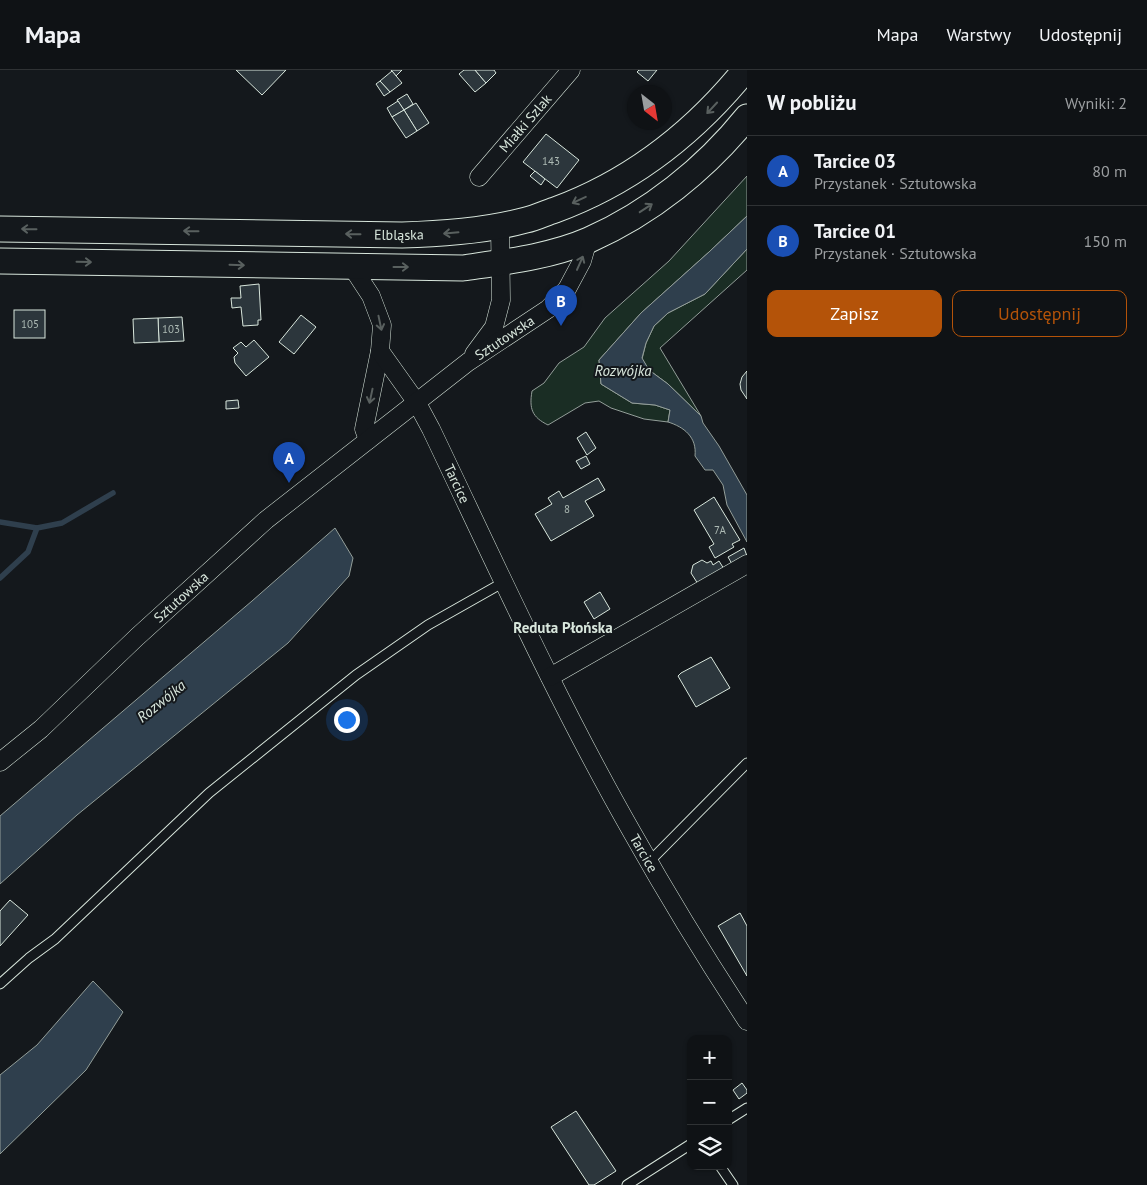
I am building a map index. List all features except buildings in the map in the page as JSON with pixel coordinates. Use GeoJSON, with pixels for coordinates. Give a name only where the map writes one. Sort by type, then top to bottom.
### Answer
{"type":"FeatureCollection","features":[{"type":"Feature","properties":{"kind":"main road","name":"Elbląska"},"geometry":{"type":"LineString","coordinates":[[0,229],[402,235],[450,233],[500,226],[528,220],[574,203],[614,183],[643,165],[668,148],[698,122],[745,70]]}},
{"type":"Feature","properties":{"kind":"main road"},"geometry":{"type":"LineString","coordinates":[[0,261],[462,268],[501,263],[552,252],[588,240],[636,215],[671,192],[727,140],[747,117]]}},
{"type":"Feature","properties":{"kind":"street","name":"Miałki Szlak"},"geometry":{"type":"LineString","coordinates":[[479,177],[571,70]]}},
{"type":"Feature","properties":{"kind":"street","name":"Sztutowska"},"geometry":{"type":"LineString","coordinates":[[468,362],[494,327],[501,300],[500,226]]}},
{"type":"Feature","properties":{"kind":"street","name":"Sztutowska"},"geometry":{"type":"LineString","coordinates":[[0,762],[40,729],[137,637],[266,520],[468,362],[548,309],[567,289],[582,261],[588,240]]}},
{"type":"Feature","properties":{"kind":"street"},"geometry":{"type":"LineString","coordinates":[[352,267],[371,296],[382,325],[380,351],[364,428],[368,440]]}},
{"type":"Feature","properties":{"kind":"street","name":"Tarcice"},"geometry":{"type":"LineString","coordinates":[[380,351],[417,403],[550,678],[632,834],[713,969],[747,1021]]}},
{"type":"Feature","properties":{"kind":"street"},"geometry":{"type":"LineString","coordinates":[[550,678],[747,564]]}},
{"type":"Feature","properties":{"kind":"lane"},"geometry":{"type":"LineString","coordinates":[[0,984],[29,958],[55,939],[209,793],[356,675],[428,625],[504,582]]}},
{"type":"Feature","properties":{"kind":"lane"},"geometry":{"type":"LineString","coordinates":[[650,862],[747,763]]}},
{"type":"Feature","properties":{"kind":"lane"},"geometry":{"type":"LineString","coordinates":[[732,1117],[747,1108]]}},
{"type":"Feature","properties":{"kind":"lane"},"geometry":{"type":"LineString","coordinates":[[628,1185],[687,1147]]}},
{"type":"Feature","properties":{"kind":"lane"},"geometry":{"type":"LineString","coordinates":[[723,1170],[733,1185]]}},
{"type":"Feature","properties":{"kind":"green space"},"geometry":{"type":"Polygon","coordinates":[[[747,176],[747,216],[641,313],[599,360],[601,384],[632,403],[655,405],[670,410],[668,422],[644,419],[611,408],[599,401],[585,403],[548,425],[538,419],[532,408],[532,391],[544,383],[559,363],[584,347],[605,318],[669,261],[747,176]]]}},
{"type":"Feature","properties":{"kind":"green space"},"geometry":{"type":"Polygon","coordinates":[[[747,249],[747,270],[660,348],[701,416],[668,384],[649,370],[642,359],[646,343],[654,326],[668,313],[705,294],[747,249]]]}},
{"type":"Feature","properties":{"kind":"water","name":"Rozwójka"},"geometry":{"type":"Polygon","coordinates":[[[747,216],[747,249],[705,294],[668,313],[654,326],[646,343],[642,358],[649,370],[668,384],[701,416],[703,423],[719,446],[747,495],[747,542],[727,505],[723,485],[713,470],[705,470],[695,456],[692,438],[684,430],[668,422],[670,410],[655,405],[632,403],[601,384],[599,360],[641,313],[747,216]]]}},
{"type":"Feature","properties":{"kind":"water"},"geometry":{"type":"Polygon","coordinates":[[[335,528],[353,558],[349,576],[288,643],[77,815],[0,884],[0,816],[335,528]]]}},
{"type":"Feature","properties":{"kind":"water"},"geometry":{"type":"Polygon","coordinates":[[[93,981],[123,1012],[86,1070],[0,1154],[0,1075],[37,1045],[93,981]]]}},
{"type":"Feature","properties":{"kind":"waterway"},"geometry":{"type":"LineString","coordinates":[[0,578],[28,552],[37,528],[62,523],[113,493]]}},
{"type":"Feature","properties":{"kind":"waterway"},"geometry":{"type":"LineString","coordinates":[[0,522],[37,528]]}},
{"type":"Feature","properties":{"kind":"place","name":"Tarcice 01"},"geometry":{"type":"Point","coordinates":[561,326]}},
{"type":"Feature","properties":{"kind":"place","name":"Tarcice 03"},"geometry":{"type":"Point","coordinates":[289,483]}},
{"type":"Feature","properties":{"kind":"district","name":"Reduta Płońska"},"geometry":{"type":"Point","coordinates":[563,627]}}]}
